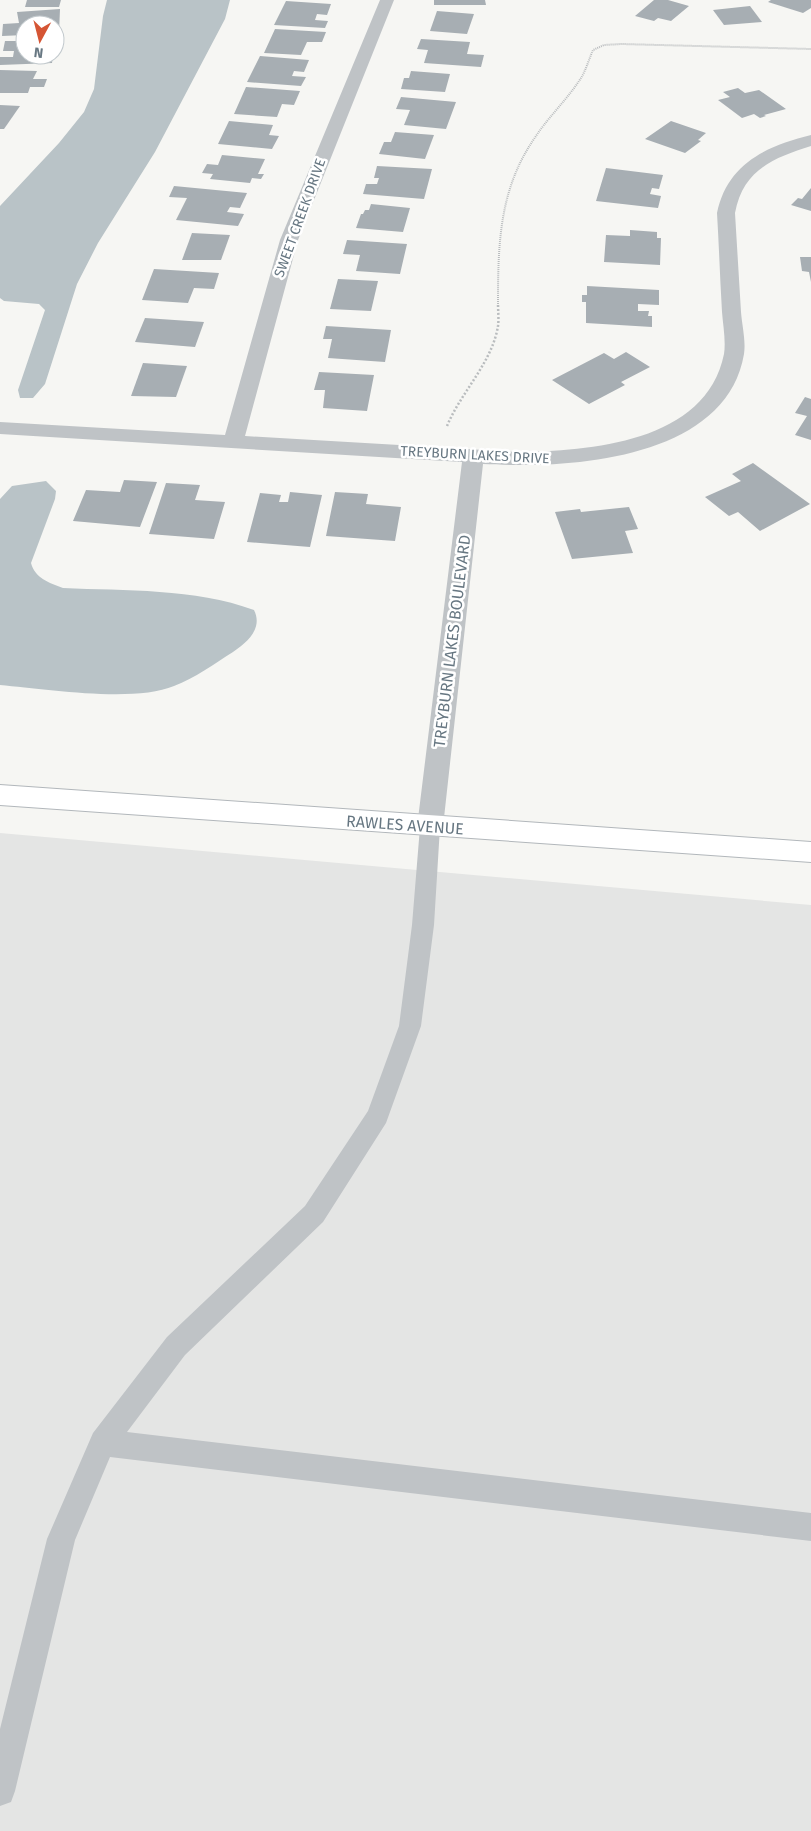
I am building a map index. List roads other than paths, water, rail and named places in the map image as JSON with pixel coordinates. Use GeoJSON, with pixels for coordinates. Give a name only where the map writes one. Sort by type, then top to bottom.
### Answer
{"type":"FeatureCollection","features":[{"type":"Feature","properties":{"kind":"street","name":"SWEET CREEK DRIVE"},"geometry":{"type":"LineString","coordinates":[[233,442],[289,240],[387,0]]}},
{"type":"Feature","properties":{"kind":"street","name":"TREYBURN LAKES DRIVE"},"geometry":{"type":"LineString","coordinates":[[0,428],[517,459],[564,459],[621,450],[671,430],[690,419],[707,405],[728,375],[734,353],[726,212],[730,191],[743,174],[763,158],[782,149],[811,140]]}},
{"type":"Feature","properties":{"kind":"street","name":"TREYBURN LAKES BOULEVARD"},"geometry":{"type":"LineString","coordinates":[[430,827],[473,456]]}},
{"type":"Feature","properties":{"kind":"street","name":"RAWLES AVENUE"},"geometry":{"type":"LineString","coordinates":[[0,795],[430,827],[811,852]]}},
{"type":"Feature","properties":{"kind":"lane"},"geometry":{"type":"LineString","coordinates":[[0,1791],[61,1539],[103,1443],[176,1346],[314,1214],[378,1116],[410,1026],[423,925],[430,827]]}},
{"type":"Feature","properties":{"kind":"lane"},"geometry":{"type":"LineString","coordinates":[[103,1443],[811,1527]]}}]}
